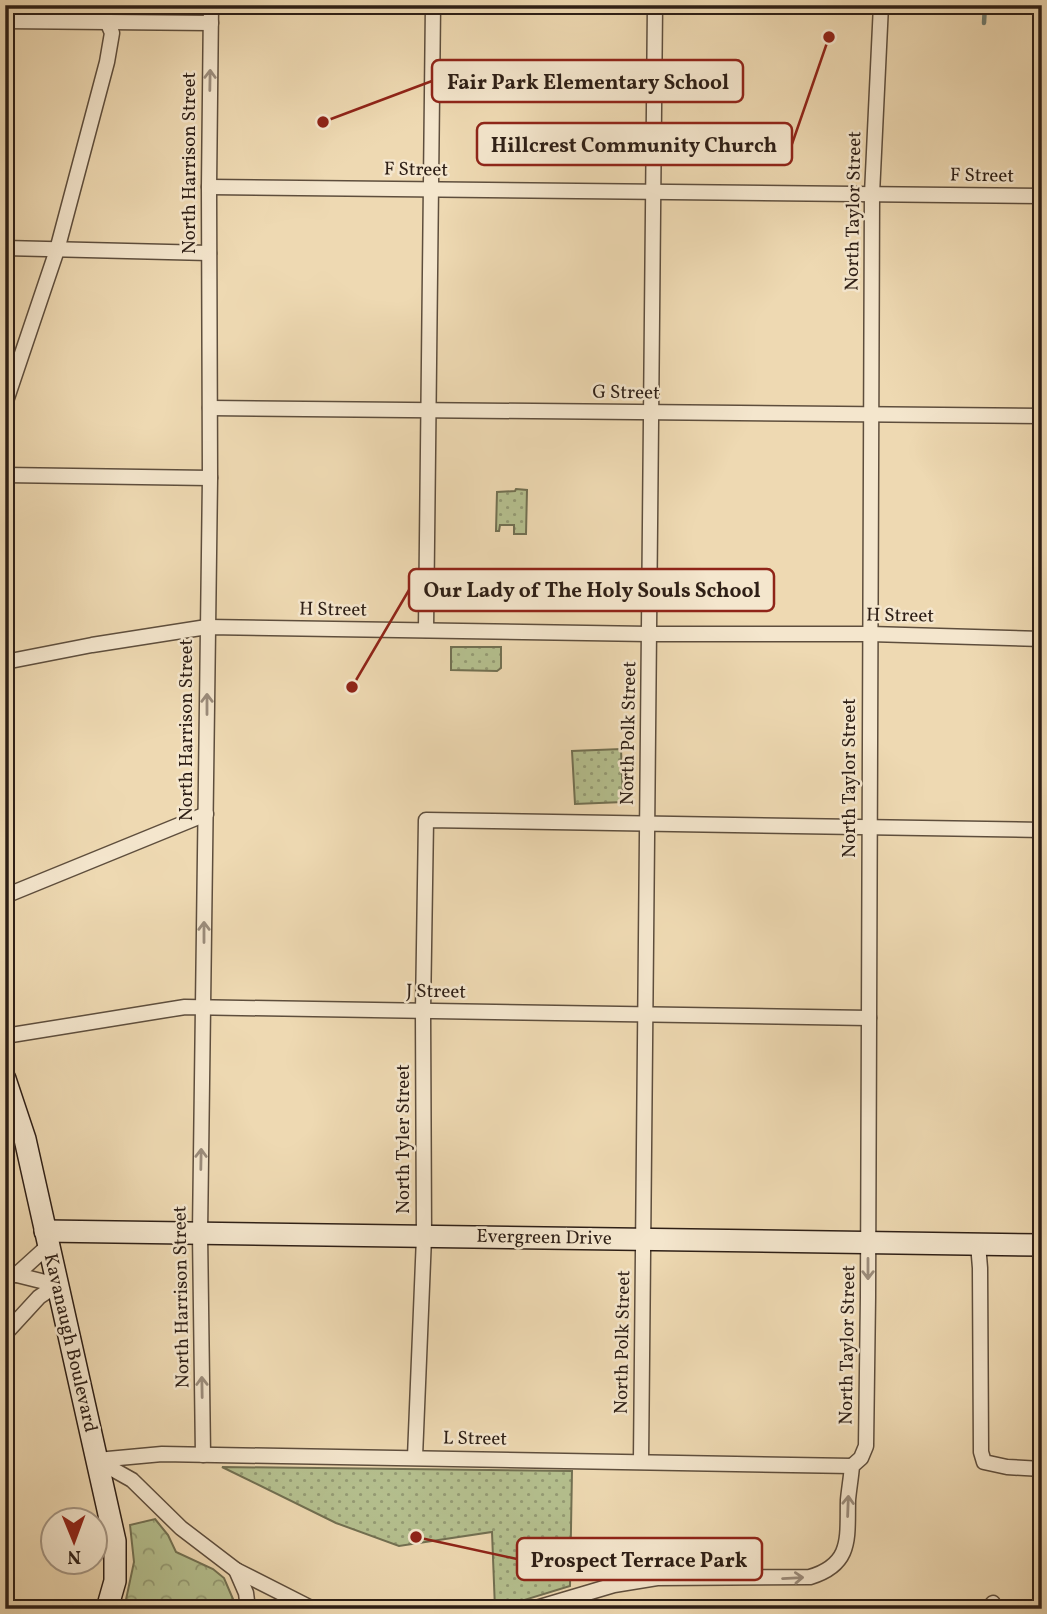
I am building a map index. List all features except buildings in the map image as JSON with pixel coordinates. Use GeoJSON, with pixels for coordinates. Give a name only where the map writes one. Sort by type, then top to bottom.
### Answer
{"type":"FeatureCollection","features":[{"type":"Feature","properties":{"kind":"street"},"geometry":{"type":"LineString","coordinates":[[5,404],[57,250],[112,41],[108,21],[100,5]]}},
{"type":"Feature","properties":{"kind":"street","name":"North Harrison Street"},"geometry":{"type":"LineString","coordinates":[[203,1455],[200,1233],[210,478],[211,5]]}},
{"type":"Feature","properties":{"kind":"street"},"geometry":{"type":"LineString","coordinates":[[426,630],[433,5]]}},
{"type":"Feature","properties":{"kind":"street","name":"North Polk Street"},"geometry":{"type":"LineString","coordinates":[[641,1461],[655,5]]}},
{"type":"Feature","properties":{"kind":"street","name":"North Taylor Street"},"geometry":{"type":"LineString","coordinates":[[533,1609],[614,1585],[657,1578],[810,1577],[821,1574],[837,1563],[846,1546],[852,1466],[862,1458],[866,1446],[872,194],[881,5]]}},
{"type":"Feature","properties":{"kind":"street"},"geometry":{"type":"LineString","coordinates":[[5,21],[211,23]]}},
{"type":"Feature","properties":{"kind":"street","name":"F Street"},"geometry":{"type":"LineString","coordinates":[[209,187],[1042,196]]}},
{"type":"Feature","properties":{"kind":"street"},"geometry":{"type":"LineString","coordinates":[[5,248],[209,253]]}},
{"type":"Feature","properties":{"kind":"street","name":"G Street"},"geometry":{"type":"LineString","coordinates":[[210,408],[1042,416]]}},
{"type":"Feature","properties":{"kind":"street"},"geometry":{"type":"LineString","coordinates":[[5,474],[210,478]]}},
{"type":"Feature","properties":{"kind":"street","name":"H Street"},"geometry":{"type":"LineString","coordinates":[[5,662],[207,627],[649,634],[870,634],[1042,639]]}},
{"type":"Feature","properties":{"kind":"street"},"geometry":{"type":"LineString","coordinates":[[5,896],[206,814]]}},
{"type":"Feature","properties":{"kind":"street","name":"North Tyler Street"},"geometry":{"type":"LineString","coordinates":[[415,1457],[424,1237],[426,820],[647,824]]}},
{"type":"Feature","properties":{"kind":"street"},"geometry":{"type":"LineString","coordinates":[[647,824],[1042,830]]}},
{"type":"Feature","properties":{"kind":"street","name":"J Street"},"geometry":{"type":"LineString","coordinates":[[5,1036],[185,1007],[869,1018]]}},
{"type":"Feature","properties":{"kind":"street","name":"Kavanaugh Boulevard"},"geometry":{"type":"LineString","coordinates":[[5,1079],[25,1139],[116,1541],[115,1581],[107,1609]]}},
{"type":"Feature","properties":{"kind":"street","name":"Evergreen Drive"},"geometry":{"type":"LineString","coordinates":[[47,1238],[200,1233],[1042,1245]]}},
{"type":"Feature","properties":{"kind":"street"},"geometry":{"type":"LineString","coordinates":[[11,1274],[47,1238]]}},
{"type":"Feature","properties":{"kind":"street"},"geometry":{"type":"LineString","coordinates":[[978,1244],[981,1452],[984,1462],[1042,1469]]}},
{"type":"Feature","properties":{"kind":"street"},"geometry":{"type":"LineString","coordinates":[[11,1274],[57,1285]]}},
{"type":"Feature","properties":{"kind":"street"},"geometry":{"type":"LineString","coordinates":[[5,1334],[39,1297],[57,1285]]}},
{"type":"Feature","properties":{"kind":"street","name":"L Street"},"geometry":{"type":"LineString","coordinates":[[97,1460],[162,1454],[852,1466]]}},
{"type":"Feature","properties":{"kind":"street"},"geometry":{"type":"LineString","coordinates":[[97,1460],[132,1480],[181,1528],[236,1570],[313,1609]]}},
{"type":"Feature","properties":{"kind":"street"},"geometry":{"type":"LineString","coordinates":[[236,1570],[246,1593],[248,1609]]}},
{"type":"Feature","properties":{"kind":"green space"},"geometry":{"type":"Polygon","coordinates":[[[527,490],[526,534],[514,534],[514,525],[500,525],[499,531],[496,531],[497,492],[527,490]]]}},
{"type":"Feature","properties":{"kind":"green space"},"geometry":{"type":"Polygon","coordinates":[[[451,647],[501,647],[501,668],[497,671],[451,670],[451,647]]]}},
{"type":"Feature","properties":{"kind":"green space"},"geometry":{"type":"Polygon","coordinates":[[[621,749],[623,802],[575,804],[572,751],[621,749]]]}},
{"type":"Feature","properties":{"kind":"green space"},"geometry":{"type":"Polygon","coordinates":[[[222,1467],[572,1471],[570,1586],[495,1609],[492,1532],[399,1546],[336,1523],[222,1467]]]}},
{"type":"Feature","properties":{"kind":"green space"},"geometry":{"type":"Polygon","coordinates":[[[155,1519],[168,1535],[176,1552],[213,1569],[224,1578],[233,1599],[234,1609],[124,1609],[134,1562],[130,1525],[155,1519]]]}},
{"type":"Feature","properties":{"kind":"waterway"},"geometry":{"type":"LineString","coordinates":[[984,23],[985,5]]}},
{"type":"Feature","properties":{"kind":"place","name":"Hillcrest Community Church"},"geometry":{"type":"Point","coordinates":[829,37]}},
{"type":"Feature","properties":{"kind":"place","name":"Fair Park Elementary School"},"geometry":{"type":"Point","coordinates":[323,122]}},
{"type":"Feature","properties":{"kind":"place","name":"Our Lady of The Holy Souls School"},"geometry":{"type":"Point","coordinates":[352,687]}},
{"type":"Feature","properties":{"kind":"place","name":"Prospect Terrace Park"},"geometry":{"type":"Point","coordinates":[416,1537]}}]}
